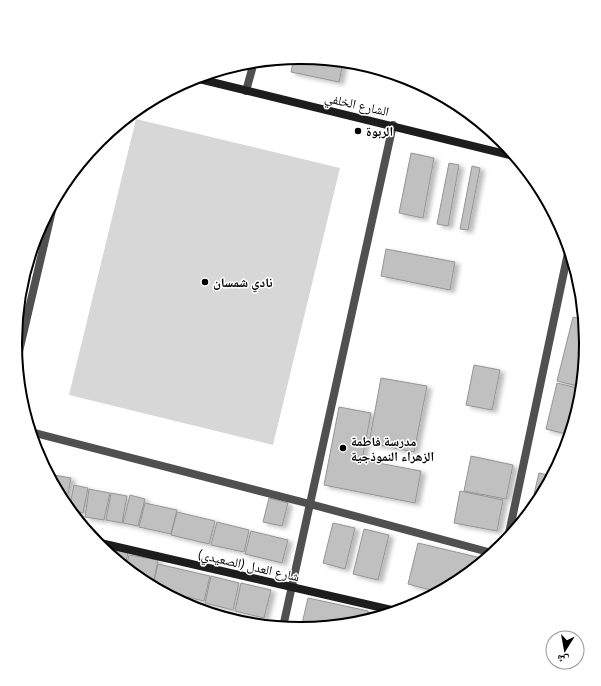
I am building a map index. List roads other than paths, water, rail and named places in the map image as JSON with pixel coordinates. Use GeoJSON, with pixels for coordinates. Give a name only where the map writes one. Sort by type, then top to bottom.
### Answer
{"type":"FeatureCollection","features":[{"type":"Feature","properties":{"kind":"street"},"geometry":{"type":"LineString","coordinates":[[246,91],[252,69]]}},
{"type":"Feature","properties":{"kind":"street","name":"الشارع الخلفي"},"geometry":{"type":"LineString","coordinates":[[206,81],[393,125],[505,154]]}},
{"type":"Feature","properties":{"kind":"street"},"geometry":{"type":"LineString","coordinates":[[284,621],[393,125]]}},
{"type":"Feature","properties":{"kind":"street"},"geometry":{"type":"LineString","coordinates":[[22,336],[48,226]]}},
{"type":"Feature","properties":{"kind":"street"},"geometry":{"type":"LineString","coordinates":[[510,527],[566,258]]}},
{"type":"Feature","properties":{"kind":"street"},"geometry":{"type":"LineString","coordinates":[[37,434],[485,551]]}},
{"type":"Feature","properties":{"kind":"street","name":"شارع العدل (الصعيدي)"},"geometry":{"type":"LineString","coordinates":[[110,545],[385,608]]}},
{"type":"Feature","properties":{"kind":"place","name":"الربوة"},"geometry":{"type":"Point","coordinates":[358,131]}},
{"type":"Feature","properties":{"kind":"place","name":"نادي شمسان"},"geometry":{"type":"Point","coordinates":[205,282]}},
{"type":"Feature","properties":{"kind":"place","name":"مدرسة فاطمة الزهراء النموذجية"},"geometry":{"type":"Point","coordinates":[343,448]}}]}
